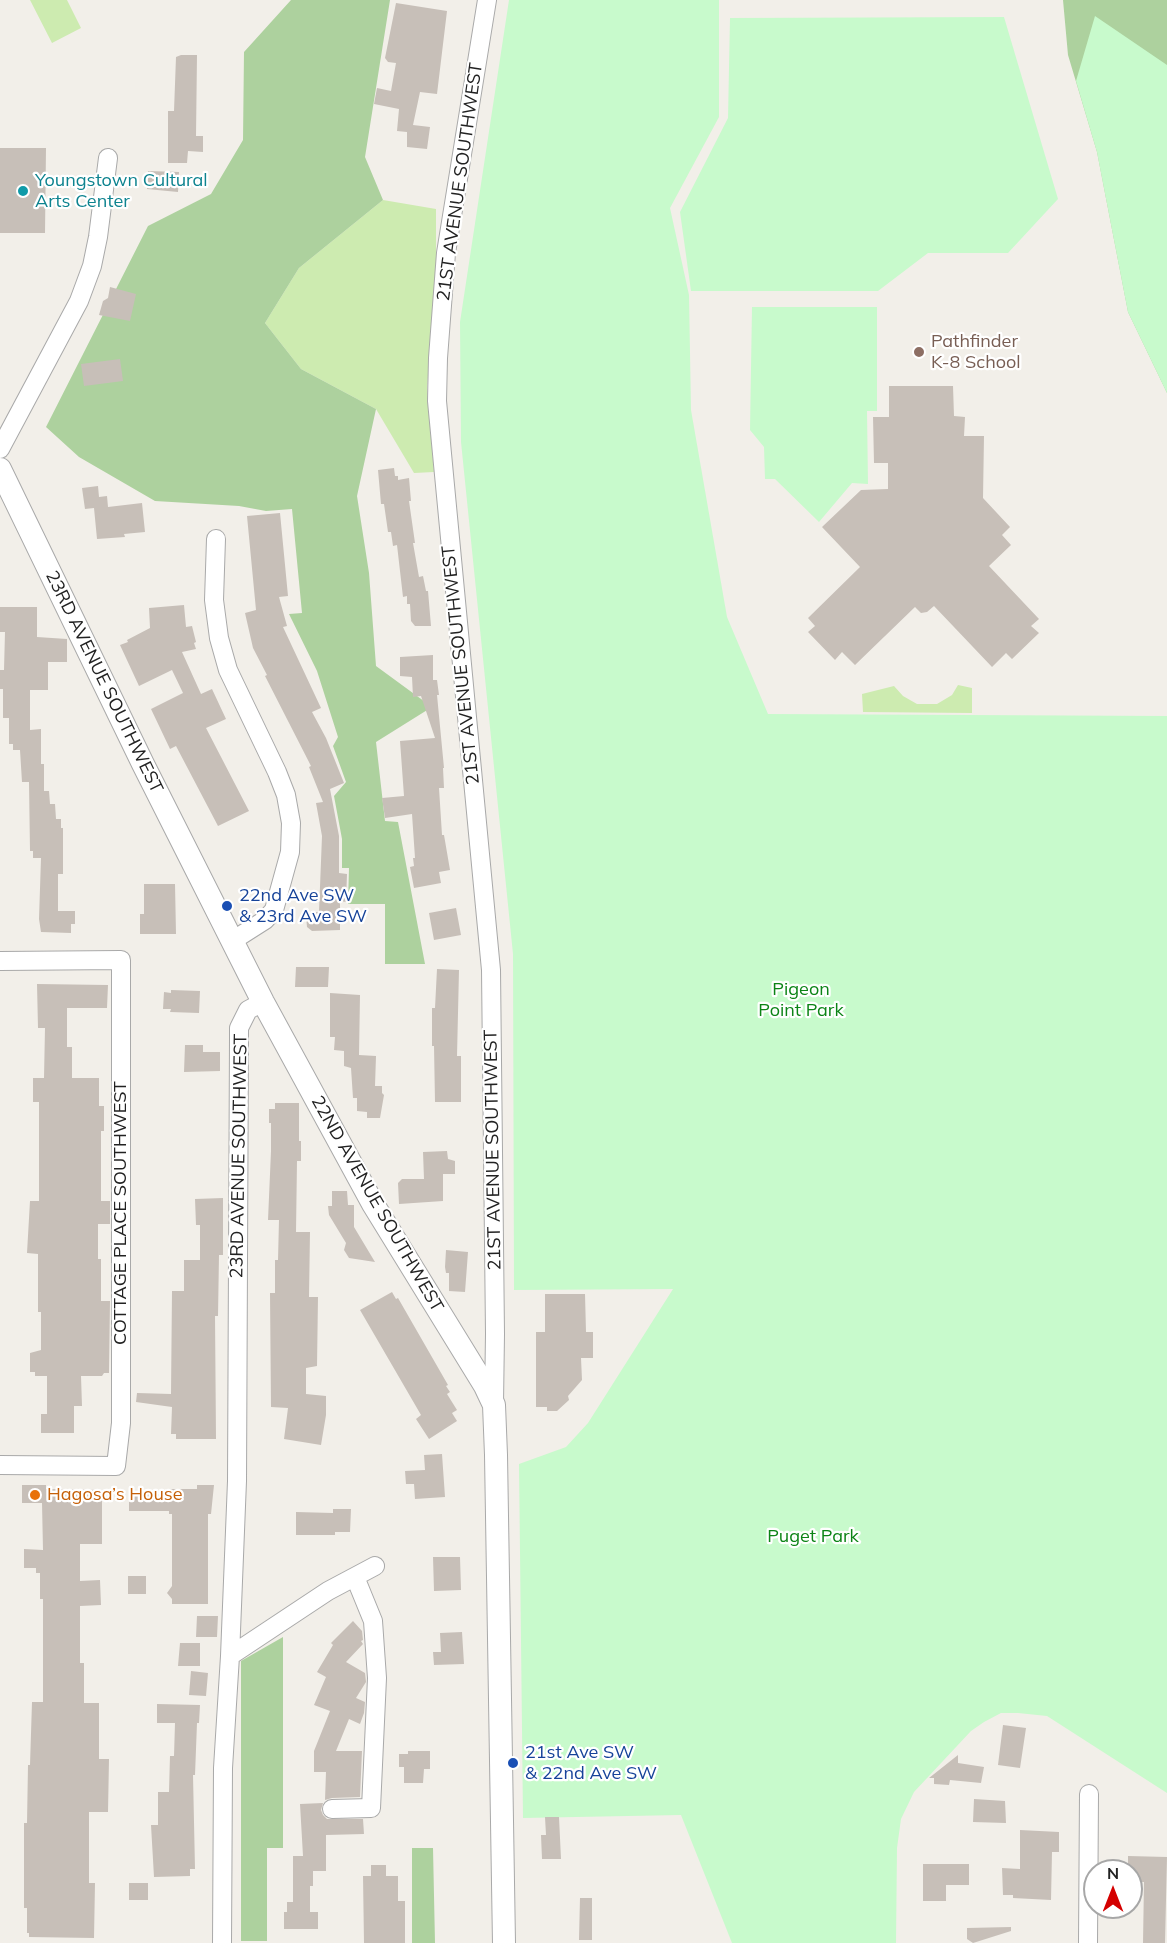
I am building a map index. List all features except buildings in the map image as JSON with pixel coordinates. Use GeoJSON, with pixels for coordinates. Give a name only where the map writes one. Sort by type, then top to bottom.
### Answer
{"type":"FeatureCollection","features":[{"type":"Feature","properties":{"kind":"street","name":"21ST AVENUE SOUTHWEST"},"geometry":{"type":"LineString","coordinates":[[487,0],[446,253],[437,401],[491,970],[494,1405],[504,1943]]}},
{"type":"Feature","properties":{"kind":"street"},"geometry":{"type":"LineString","coordinates":[[0,449],[79,301],[92,266],[108,158]]}},
{"type":"Feature","properties":{"kind":"street","name":"23RD AVENUE SOUTHWEST"},"geometry":{"type":"LineString","coordinates":[[0,469],[143,764],[263,1002],[248,1010],[243,1019],[239,1038],[237,1481],[223,1768],[222,1943]]}},
{"type":"Feature","properties":{"kind":"street"},"geometry":{"type":"LineString","coordinates":[[216,539],[214,600],[222,648],[228,670],[278,772],[286,795],[291,823],[290,852],[274,910],[265,920],[232,940]]}},
{"type":"Feature","properties":{"kind":"street","name":"COTTAGE PLACE SOUTHWEST"},"geometry":{"type":"LineString","coordinates":[[0,961],[120,960],[120,1423],[116,1466],[0,1465]]}},
{"type":"Feature","properties":{"kind":"street","name":"22ND AVENUE SOUTHWEST"},"geometry":{"type":"LineString","coordinates":[[263,1002],[373,1204],[494,1405]]}},
{"type":"Feature","properties":{"kind":"street"},"geometry":{"type":"LineString","coordinates":[[468,1360],[484,1349],[495,1334]]}},
{"type":"Feature","properties":{"kind":"street"},"geometry":{"type":"LineString","coordinates":[[230,1656],[328,1591],[375,1566]]}},
{"type":"Feature","properties":{"kind":"street"},"geometry":{"type":"LineString","coordinates":[[332,1809],[370,1808],[376,1678],[373,1621],[355,1577]]}},
{"type":"Feature","properties":{"kind":"street"},"geometry":{"type":"LineString","coordinates":[[1088,1943],[1089,1794]]}},
{"type":"Feature","properties":{"kind":"green space"},"geometry":{"type":"Polygon","coordinates":[[[30,0],[67,0],[81,28],[52,43],[30,0]]]}},
{"type":"Feature","properties":{"kind":"green space"},"geometry":{"type":"Polygon","coordinates":[[[291,0],[390,0],[365,157],[383,200],[299,268],[265,323],[301,369],[376,409],[357,496],[369,573],[376,666],[432,707],[376,742],[385,821],[398,822],[425,964],[385,964],[385,904],[348,904],[349,868],[342,868],[342,839],[334,796],[346,782],[333,746],[338,737],[317,671],[289,614],[302,613],[292,509],[266,511],[239,506],[155,501],[79,457],[46,427],[148,226],[211,194],[243,140],[244,52],[291,0]]]}},
{"type":"Feature","properties":{"kind":"green space","name":"Pigeon Point Park"},"geometry":{"type":"Polygon","coordinates":[[[509,0],[719,0],[719,117],[670,208],[689,295],[691,410],[727,617],[768,714],[1167,716],[1167,1793],[1047,1716],[1001,1713],[984,1722],[971,1731],[914,1792],[901,1819],[897,1848],[896,1943],[732,1943],[681,1815],[523,1818],[519,1464],[566,1447],[588,1423],[673,1289],[514,1290],[513,954],[461,442],[460,322],[509,0]]]}},
{"type":"Feature","properties":{"kind":"green space"},"geometry":{"type":"Polygon","coordinates":[[[1063,0],[1167,0],[1167,393],[1128,312],[1097,152],[1068,55],[1063,0]]]}},
{"type":"Feature","properties":{"kind":"green space"},"geometry":{"type":"Polygon","coordinates":[[[1095,16],[1167,65],[1167,393],[1128,312],[1097,152],[1076,81],[1095,16]]]}},
{"type":"Feature","properties":{"kind":"green space"},"geometry":{"type":"Polygon","coordinates":[[[1004,17],[1058,199],[1008,253],[928,253],[878,291],[691,291],[680,212],[728,118],[730,18],[1004,17]]]}},
{"type":"Feature","properties":{"kind":"green space"},"geometry":{"type":"Polygon","coordinates":[[[383,200],[436,209],[436,273],[427,388],[434,472],[414,473],[376,409],[301,369],[265,323],[299,268],[383,200]]]}},
{"type":"Feature","properties":{"kind":"green space"},"geometry":{"type":"Polygon","coordinates":[[[752,307],[877,307],[877,411],[867,411],[868,484],[852,483],[819,522],[775,479],[765,479],[764,447],[750,430],[752,307]]]}},
{"type":"Feature","properties":{"kind":"green space"},"geometry":{"type":"Polygon","coordinates":[[[958,685],[972,688],[972,713],[863,712],[862,694],[894,686],[903,696],[917,704],[937,704],[952,695],[958,685]]]}},
{"type":"Feature","properties":{"kind":"green space"},"geometry":{"type":"Polygon","coordinates":[[[283,1637],[283,1848],[267,1848],[267,1941],[241,1941],[241,1661],[283,1637]]]}},
{"type":"Feature","properties":{"kind":"green space"},"geometry":{"type":"Polygon","coordinates":[[[412,1848],[433,1848],[435,1943],[412,1943],[412,1848]]]}},
{"type":"Feature","properties":{"kind":"place","name":"Youngstown Cultural Arts Center"},"geometry":{"type":"Point","coordinates":[23,191]}},
{"type":"Feature","properties":{"kind":"place","name":"Pathfinder K-8 School"},"geometry":{"type":"Point","coordinates":[919,352]}},
{"type":"Feature","properties":{"kind":"place","name":"22nd Ave SW & 23rd Ave SW"},"geometry":{"type":"Point","coordinates":[227,906]}},
{"type":"Feature","properties":{"kind":"place","name":"Hagosa’s House"},"geometry":{"type":"Point","coordinates":[35,1495]}},
{"type":"Feature","properties":{"kind":"place","name":"21st Ave SW & 22nd Ave SW"},"geometry":{"type":"Point","coordinates":[513,1763]}},
{"type":"Feature","properties":{"kind":"park label","name":"Puget Park"},"geometry":{"type":"Point","coordinates":[813,1537]}}]}
